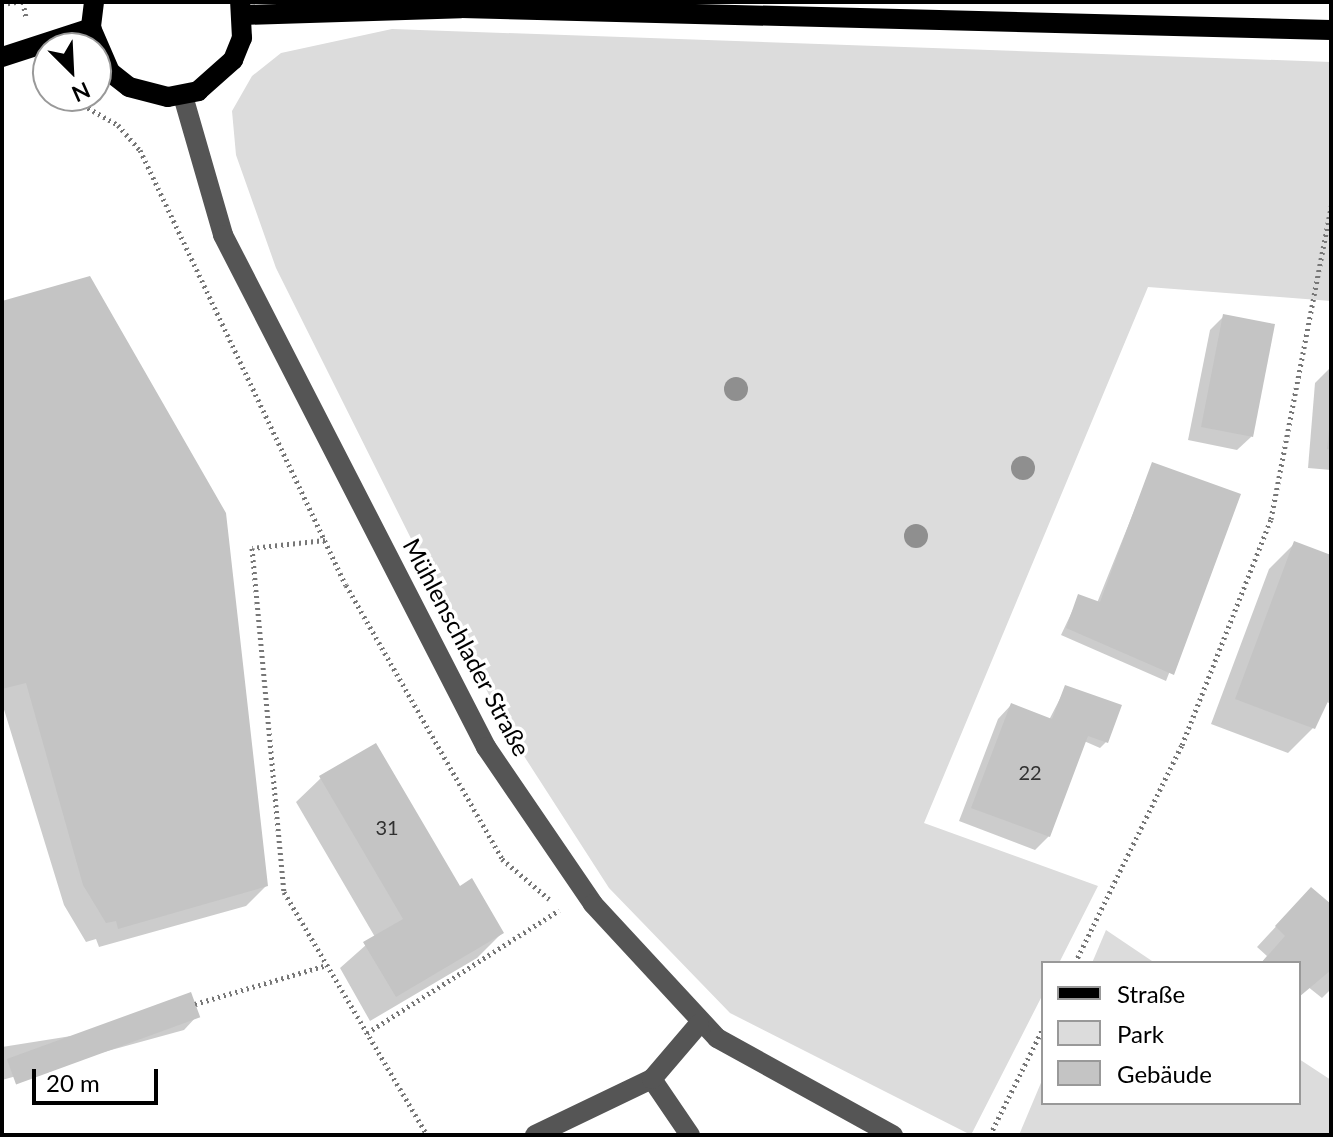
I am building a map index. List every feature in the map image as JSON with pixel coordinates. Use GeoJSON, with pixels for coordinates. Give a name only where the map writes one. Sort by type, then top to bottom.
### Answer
{"type":"FeatureCollection","features":[{"type":"Feature","properties":{"kind":"main road"},"geometry":{"type":"LineString","coordinates":[[94,2],[91,28],[97,51],[129,87],[183,96],[218,78],[233,60],[242,8],[461,8],[1331,30]]}},
{"type":"Feature","properties":{"kind":"main road"},"geometry":{"type":"LineString","coordinates":[[2,57],[91,28]]}},
{"type":"Feature","properties":{"kind":"street","name":"Mühlenschlader Straße"},"geometry":{"type":"LineString","coordinates":[[183,96],[223,235],[486,747],[593,904],[699,1024],[753,1064],[893,1135]]}},
{"type":"Feature","properties":{"kind":"street"},"geometry":{"type":"LineString","coordinates":[[535,1135],[652,1079],[699,1024]]}},
{"type":"Feature","properties":{"kind":"street"},"geometry":{"type":"LineString","coordinates":[[652,1079],[690,1135]]}},
{"type":"Feature","properties":{"kind":"path"},"geometry":{"type":"LineString","coordinates":[[2,4],[16,2]]}},
{"type":"Feature","properties":{"kind":"path"},"geometry":{"type":"LineString","coordinates":[[1076,961],[1182,745],[1271,519],[1331,206]]}},
{"type":"Feature","properties":{"kind":"path"},"geometry":{"type":"LineString","coordinates":[[325,540],[252,548],[284,892],[427,1135]]}},
{"type":"Feature","properties":{"kind":"path"},"geometry":{"type":"LineString","coordinates":[[367,1033],[559,910]]}},
{"type":"Feature","properties":{"kind":"path"},"geometry":{"type":"LineString","coordinates":[[195,1004],[327,965]]}},
{"type":"Feature","properties":{"kind":"path"},"geometry":{"type":"LineString","coordinates":[[990,1135],[1041,1032]]}},
{"type":"Feature","properties":{"kind":"green space"},"geometry":{"type":"Polygon","coordinates":[[[392,29],[1331,62],[1331,301],[1148,287],[924,823],[1098,886],[1060,961],[1041,961],[1041,998],[971,1135],[730,1013],[609,888],[504,725],[276,268],[236,155],[232,111],[252,76],[281,53],[392,29]]]}},
{"type":"Feature","properties":{"kind":"green space"},"geometry":{"type":"Polygon","coordinates":[[[1106,930],[1152,961],[1093,961],[1106,930]]]}},
{"type":"Feature","properties":{"kind":"green space"},"geometry":{"type":"Polygon","coordinates":[[[1301,1060],[1331,1080],[1331,1135],[1019,1135],[1041,1083],[1041,1105],[1301,1105],[1301,1060]]]}},
{"type":"Feature","properties":{"kind":"building"},"geometry":{"type":"Polygon","coordinates":[[[90,276],[226,513],[268,886],[118,929],[116,921],[106,923],[83,885],[26,683],[2,689],[2,301],[90,276]]]}},
{"type":"Feature","properties":{"kind":"building"},"geometry":{"type":"Polygon","coordinates":[[[1223,314],[1275,324],[1253,437],[1201,427],[1223,314]]]}},
{"type":"Feature","properties":{"kind":"building"},"geometry":{"type":"Polygon","coordinates":[[[1331,429],[1331,450],[1327,449],[1331,429]]]}},
{"type":"Feature","properties":{"kind":"building"},"geometry":{"type":"Polygon","coordinates":[[[1152,462],[1241,494],[1174,675],[1066,628],[1078,594],[1100,602],[1152,462]]]}},
{"type":"Feature","properties":{"kind":"building"},"geometry":{"type":"Polygon","coordinates":[[[1294,541],[1331,555],[1331,695],[1315,729],[1235,699],[1294,541]]]}},
{"type":"Feature","properties":{"kind":"building"},"geometry":{"type":"Polygon","coordinates":[[[1065,685],[1122,705],[1108,743],[1088,736],[1050,837],[971,808],[1011,703],[1052,719],[1065,685]]]}},
{"type":"Feature","properties":{"kind":"building"},"geometry":{"type":"Polygon","coordinates":[[[376,743],[460,886],[472,878],[504,933],[396,997],[363,942],[403,919],[319,776],[376,743]]]}},
{"type":"Feature","properties":{"kind":"building"},"geometry":{"type":"Polygon","coordinates":[[[1311,887],[1331,904],[1331,970],[1301,995],[1301,961],[1263,961],[1285,936],[1275,926],[1311,887]]]}},
{"type":"Feature","properties":{"kind":"building"},"geometry":{"type":"Polygon","coordinates":[[[191,992],[200,1017],[16,1084],[7,1059],[191,992]]]}}]}
